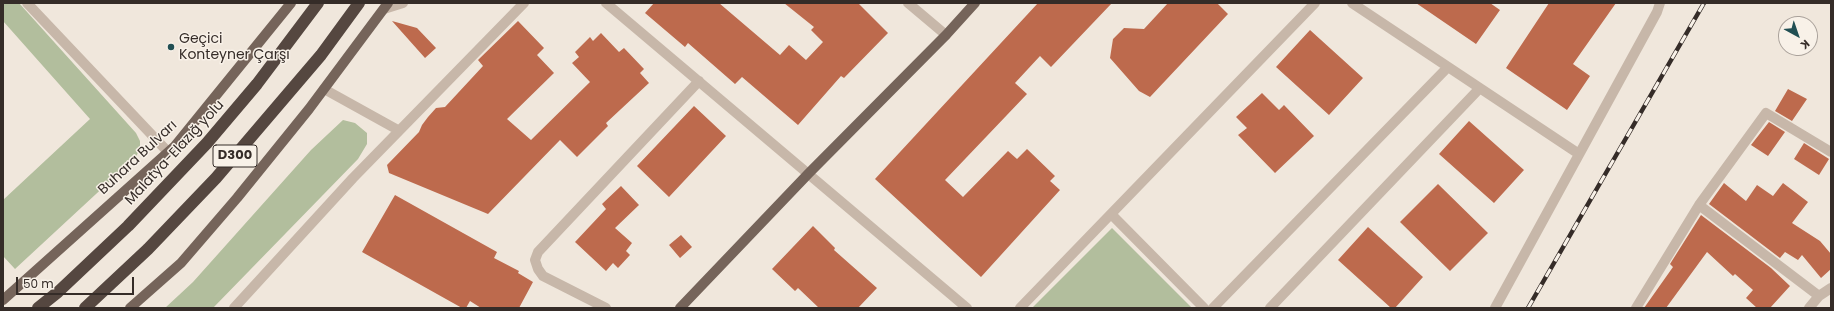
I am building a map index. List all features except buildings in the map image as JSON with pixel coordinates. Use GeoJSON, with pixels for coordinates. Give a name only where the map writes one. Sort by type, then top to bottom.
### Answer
{"type":"FeatureCollection","features":[{"type":"Feature","properties":{"kind":"highway","name":"Malatya-Elazığ yolu"},"geometry":{"type":"LineString","coordinates":[[38,308],[58,292],[128,226],[207,143],[257,84],[318,3]]}},
{"type":"Feature","properties":{"kind":"highway","name":"D300"},"geometry":{"type":"LineString","coordinates":[[85,308],[148,249],[216,178],[321,55],[359,3]]}},
{"type":"Feature","properties":{"kind":"main road","name":"Buhara Bulvarı"},"geometry":{"type":"LineString","coordinates":[[3,300],[168,152],[200,117],[291,3]]}},
{"type":"Feature","properties":{"kind":"main road"},"geometry":{"type":"LineString","coordinates":[[680,308],[809,173],[946,35],[975,3]]}},
{"type":"Feature","properties":{"kind":"main road"},"geometry":{"type":"LineString","coordinates":[[130,308],[181,263],[237,198],[324,89],[386,6]]}},
{"type":"Feature","properties":{"kind":"street"},"geometry":{"type":"LineString","coordinates":[[28,3],[168,152]]}},
{"type":"Feature","properties":{"kind":"street"},"geometry":{"type":"LineString","coordinates":[[386,6],[403,3]]}},
{"type":"Feature","properties":{"kind":"street"},"geometry":{"type":"LineString","coordinates":[[234,308],[398,130],[524,3]]}},
{"type":"Feature","properties":{"kind":"street"},"geometry":{"type":"LineString","coordinates":[[606,3],[967,308]]}},
{"type":"Feature","properties":{"kind":"street"},"geometry":{"type":"LineString","coordinates":[[908,3],[946,35]]}},
{"type":"Feature","properties":{"kind":"street"},"geometry":{"type":"LineString","coordinates":[[1020,308],[1315,3]]}},
{"type":"Feature","properties":{"kind":"street"},"geometry":{"type":"LineString","coordinates":[[1352,3],[1447,68],[1579,154]]}},
{"type":"Feature","properties":{"kind":"street"},"geometry":{"type":"LineString","coordinates":[[1495,308],[1657,12],[1660,3]]}},
{"type":"Feature","properties":{"kind":"street"},"geometry":{"type":"LineString","coordinates":[[1213,308],[1447,68]]}},
{"type":"Feature","properties":{"kind":"street"},"geometry":{"type":"LineString","coordinates":[[606,308],[543,276],[538,269],[535,260],[538,252],[699,81]]}},
{"type":"Feature","properties":{"kind":"street"},"geometry":{"type":"LineString","coordinates":[[324,89],[398,130]]}},
{"type":"Feature","properties":{"kind":"street"},"geometry":{"type":"LineString","coordinates":[[1270,308],[1479,89]]}},
{"type":"Feature","properties":{"kind":"street"},"geometry":{"type":"LineString","coordinates":[[1636,308],[1699,205],[1766,113],[1831,152]]}},
{"type":"Feature","properties":{"kind":"street"},"geometry":{"type":"LineString","coordinates":[[1699,205],[1819,296]]}},
{"type":"Feature","properties":{"kind":"street"},"geometry":{"type":"LineString","coordinates":[[1111,214],[1204,308]]}},
{"type":"Feature","properties":{"kind":"street"},"geometry":{"type":"LineString","coordinates":[[1809,308],[1819,296],[1831,288]]}},
{"type":"Feature","properties":{"kind":"green space"},"geometry":{"type":"Polygon","coordinates":[[[3,3],[19,3],[136,133],[140,141],[140,148],[136,157],[15,269],[3,256],[3,200],[90,119],[3,21],[3,3]]]}},
{"type":"Feature","properties":{"kind":"green space"},"geometry":{"type":"Polygon","coordinates":[[[343,120],[355,123],[367,133],[367,144],[358,159],[213,308],[165,308],[193,282],[311,150],[343,120]]]}},
{"type":"Feature","properties":{"kind":"green space"},"geometry":{"type":"Polygon","coordinates":[[[1112,228],[1192,308],[1032,308],[1112,228]]]}},
{"type":"Feature","properties":{"kind":"railway"},"geometry":{"type":"LineString","coordinates":[[1528,308],[1704,3]]}},
{"type":"Feature","properties":{"kind":"place","name":"Geçici Konteyner Çarşı"},"geometry":{"type":"Point","coordinates":[171,47]}}]}
